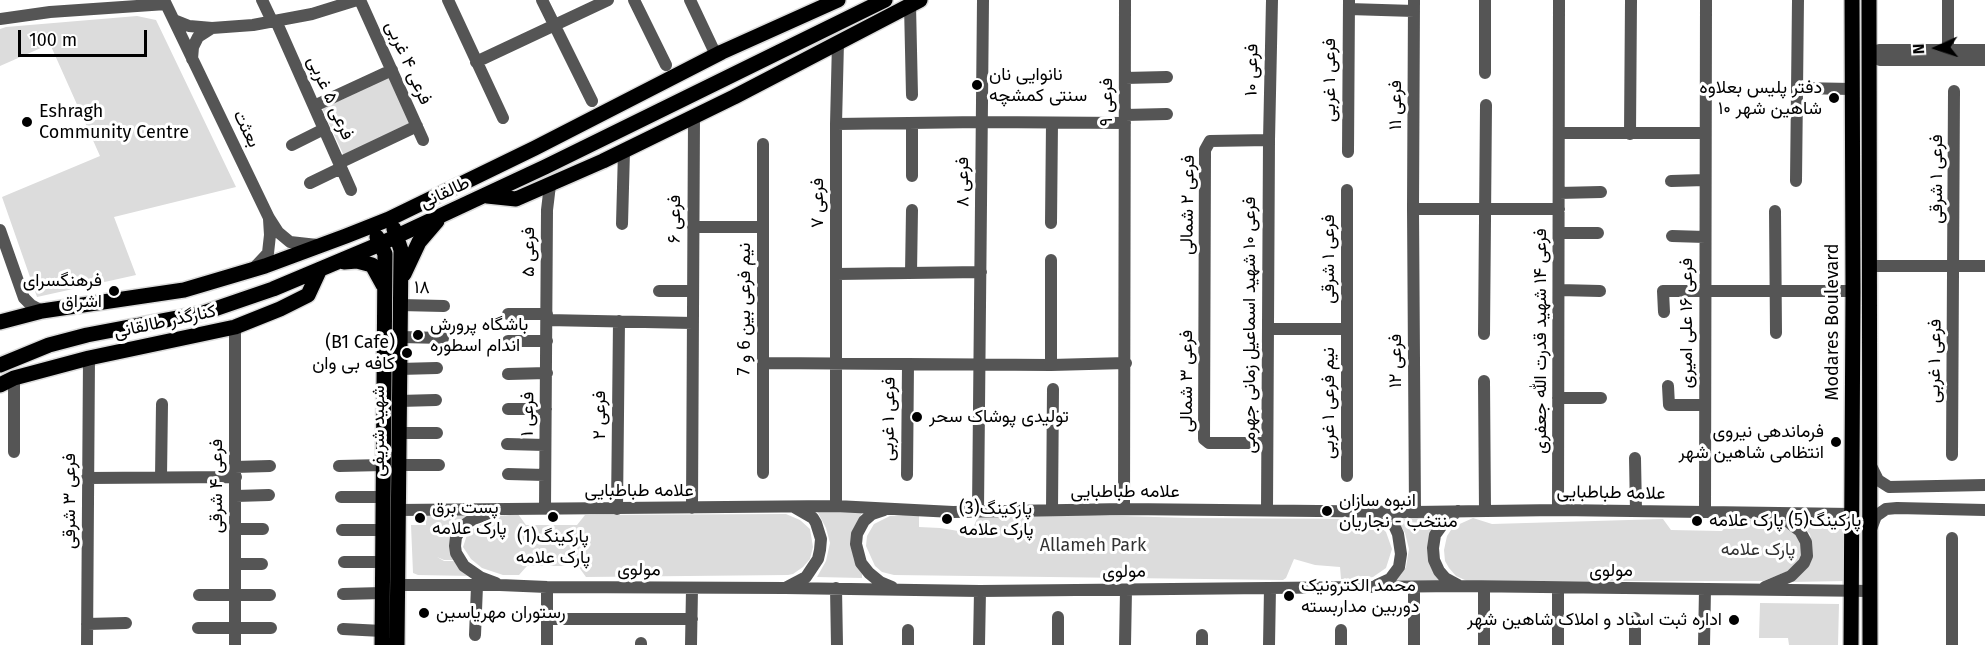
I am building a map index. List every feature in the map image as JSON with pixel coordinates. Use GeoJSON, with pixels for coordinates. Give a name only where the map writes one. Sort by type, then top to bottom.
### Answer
{"type":"FeatureCollection","features":[{"type":"Feature","properties":{"kind":"main road","name":"طالقانی"},"geometry":{"type":"LineString","coordinates":[[0,322],[42,311],[184,290],[253,269],[372,226],[535,148],[716,56],[838,0]]}},
{"type":"Feature","properties":{"kind":"main road","name":"طالقانی"},"geometry":{"type":"LineString","coordinates":[[0,365],[49,345],[87,335],[203,314],[273,289],[380,244],[484,196],[885,0]]}},
{"type":"Feature","properties":{"kind":"main road","name":"Modares Boulevard"},"geometry":{"type":"LineString","coordinates":[[1851,645],[1852,0]]}},
{"type":"Feature","properties":{"kind":"main road","name":"Modares Boulevard"},"geometry":{"type":"LineString","coordinates":[[1869,0],[1870,645]]}},
{"type":"Feature","properties":{"kind":"main road"},"geometry":{"type":"LineString","coordinates":[[484,196],[516,199],[550,185],[694,117],[915,3]]}},
{"type":"Feature","properties":{"kind":"main road"},"geometry":{"type":"LineString","coordinates":[[401,282],[419,242],[443,215]]}},
{"type":"Feature","properties":{"kind":"main road","name":"شهید شریفی"},"geometry":{"type":"LineString","coordinates":[[388,219],[401,250],[400,305],[394,334],[391,465],[398,510],[398,645]]}},
{"type":"Feature","properties":{"kind":"main road","name":"شهید شریفی"},"geometry":{"type":"LineString","coordinates":[[372,226],[384,254],[384,288],[399,369],[399,433],[383,497],[382,638]]}},
{"type":"Feature","properties":{"kind":"main road"},"geometry":{"type":"LineString","coordinates":[[326,267],[357,261],[372,266],[384,288]]}},
{"type":"Feature","properties":{"kind":"main road","name":"کنارگذر طالقانی"},"geometry":{"type":"LineString","coordinates":[[7,382],[89,358],[235,327],[308,295],[326,267]]}},
{"type":"Feature","properties":{"kind":"main road"},"geometry":{"type":"LineString","coordinates":[[1853,330],[1870,330]]}},
{"type":"Feature","properties":{"kind":"street","name":"فرعی ۵ غربی"},"geometry":{"type":"LineString","coordinates":[[262,0],[314,106],[351,190]]}},
{"type":"Feature","properties":{"kind":"street"},"geometry":{"type":"LineString","coordinates":[[174,20],[189,26],[212,28],[312,14],[341,2],[358,0]]}},
{"type":"Feature","properties":{"kind":"street","name":"فرعی ۴ غربی"},"geometry":{"type":"LineString","coordinates":[[358,0],[423,140]]}},
{"type":"Feature","properties":{"kind":"street"},"geometry":{"type":"LineString","coordinates":[[448,0],[503,118]]}},
{"type":"Feature","properties":{"kind":"street"},"geometry":{"type":"LineString","coordinates":[[542,0],[592,101]]}},
{"type":"Feature","properties":{"kind":"street"},"geometry":{"type":"LineString","coordinates":[[476,62],[608,0]]}},
{"type":"Feature","properties":{"kind":"street"},"geometry":{"type":"LineString","coordinates":[[634,0],[666,65]]}},
{"type":"Feature","properties":{"kind":"street"},"geometry":{"type":"LineString","coordinates":[[690,0],[716,56]]}},
{"type":"Feature","properties":{"kind":"street","name":"فرعی ۸"},"geometry":{"type":"LineString","coordinates":[[978,510],[983,0]]}},
{"type":"Feature","properties":{"kind":"street","name":"فرعی ۹"},"geometry":{"type":"LineString","coordinates":[[1124,509],[1125,0]]}},
{"type":"Feature","properties":{"kind":"street","name":"فرعی ۱۰"},"geometry":{"type":"LineString","coordinates":[[1269,140],[1272,0]]}},
{"type":"Feature","properties":{"kind":"street"},"geometry":{"type":"LineString","coordinates":[[1485,0],[1485,73]]}},
{"type":"Feature","properties":{"kind":"street"},"geometry":{"type":"LineString","coordinates":[[1413,210],[1559,209],[1559,0]]}},
{"type":"Feature","properties":{"kind":"street","name":"فرعی ۱۶ علی امیری"},"geometry":{"type":"LineString","coordinates":[[1705,512],[1706,0]]}},
{"type":"Feature","properties":{"kind":"street"},"geometry":{"type":"LineString","coordinates":[[1796,181],[1798,0]]}},
{"type":"Feature","properties":{"kind":"street"},"geometry":{"type":"LineString","coordinates":[[1948,0],[1948,50]]}},
{"type":"Feature","properties":{"kind":"street"},"geometry":{"type":"LineString","coordinates":[[0,19],[64,5],[165,2]]}},
{"type":"Feature","properties":{"kind":"street","name":"بعثت"},"geometry":{"type":"LineString","coordinates":[[165,2],[269,218],[290,242],[320,245]]}},
{"type":"Feature","properties":{"kind":"street"},"geometry":{"type":"LineString","coordinates":[[912,95],[915,3]]}},
{"type":"Feature","properties":{"kind":"street"},"geometry":{"type":"LineString","coordinates":[[1349,5],[1414,6]]}},
{"type":"Feature","properties":{"kind":"street","name":"فرعی ۱ غربی"},"geometry":{"type":"LineString","coordinates":[[1348,152],[1349,5]]}},
{"type":"Feature","properties":{"kind":"street","name":"فرعی ۱۱"},"geometry":{"type":"LineString","coordinates":[[1413,210],[1414,6]]}},
{"type":"Feature","properties":{"kind":"street"},"geometry":{"type":"LineString","coordinates":[[1630,134],[1631,7]]}},
{"type":"Feature","properties":{"kind":"street"},"geometry":{"type":"LineString","coordinates":[[192,59],[193,47],[198,37],[212,28]]}},
{"type":"Feature","properties":{"kind":"street","name":"فرعی ۷"},"geometry":{"type":"LineString","coordinates":[[836,506],[834,363],[838,42]]}},
{"type":"Feature","properties":{"kind":"street"},"geometry":{"type":"LineString","coordinates":[[1869,54],[1879,50],[1985,50]]}},
{"type":"Feature","properties":{"kind":"street"},"geometry":{"type":"LineString","coordinates":[[1869,54],[1880,60],[1985,60]]}},
{"type":"Feature","properties":{"kind":"street"},"geometry":{"type":"LineString","coordinates":[[314,106],[392,70]]}},
{"type":"Feature","properties":{"kind":"street"},"geometry":{"type":"LineString","coordinates":[[1125,78],[1167,77]]}},
{"type":"Feature","properties":{"kind":"street"},"geometry":{"type":"LineString","coordinates":[[1797,88],[1852,89]]}},
{"type":"Feature","properties":{"kind":"street","name":"فرعی ۱ شرقی"},"geometry":{"type":"LineString","coordinates":[[1954,91],[1955,266]]}},
{"type":"Feature","properties":{"kind":"street"},"geometry":{"type":"LineString","coordinates":[[1484,334],[1486,105]]}},
{"type":"Feature","properties":{"kind":"street"},"geometry":{"type":"LineString","coordinates":[[836,124],[1052,123],[1167,114]]}},
{"type":"Feature","properties":{"kind":"street","name":"فرعی ۶"},"geometry":{"type":"LineString","coordinates":[[692,508],[694,117]]}},
{"type":"Feature","properties":{"kind":"street"},"geometry":{"type":"LineString","coordinates":[[912,123],[912,176]]}},
{"type":"Feature","properties":{"kind":"street"},"geometry":{"type":"LineString","coordinates":[[1051,223],[1052,123]]}},
{"type":"Feature","properties":{"kind":"street"},"geometry":{"type":"LineString","coordinates":[[309,183],[417,126]]}},
{"type":"Feature","properties":{"kind":"street"},"geometry":{"type":"LineString","coordinates":[[292,145],[324,129]]}},
{"type":"Feature","properties":{"kind":"street"},"geometry":{"type":"LineString","coordinates":[[1559,133],[1705,133]]}},
{"type":"Feature","properties":{"kind":"street","name":"فرعی ۲ شمالی"},"geometry":{"type":"LineString","coordinates":[[1205,294],[1205,150],[1210,141],[1269,140]]}},
{"type":"Feature","properties":{"kind":"street","name":"فرعی ۱۰ شهید اسماعیل زمانی جهرمی"},"geometry":{"type":"LineString","coordinates":[[1267,510],[1269,140]]}},
{"type":"Feature","properties":{"kind":"street","name":"نیم فرعی بین 6 و 7"},"geometry":{"type":"LineString","coordinates":[[763,144],[763,474]]}},
{"type":"Feature","properties":{"kind":"street"},"geometry":{"type":"LineString","coordinates":[[622,224],[624,151]]}},
{"type":"Feature","properties":{"kind":"street"},"geometry":{"type":"LineString","coordinates":[[1671,181],[1705,180]]}},
{"type":"Feature","properties":{"kind":"street","name":"فرعی ۵"},"geometry":{"type":"LineString","coordinates":[[547,317],[550,185]]}},
{"type":"Feature","properties":{"kind":"street","name":"فرعی ۱ شرقی"},"geometry":{"type":"LineString","coordinates":[[1346,329],[1347,190]]}},
{"type":"Feature","properties":{"kind":"street"},"geometry":{"type":"LineString","coordinates":[[1559,193],[1601,192]]}},
{"type":"Feature","properties":{"kind":"street","name":"فرعی ۱۴ شهید قدرت الله جعفری"},"geometry":{"type":"LineString","coordinates":[[1558,510],[1559,209]]}},
{"type":"Feature","properties":{"kind":"street"},"geometry":{"type":"LineString","coordinates":[[911,273],[912,210]]}},
{"type":"Feature","properties":{"kind":"street","name":"فرعی ۱۲"},"geometry":{"type":"LineString","coordinates":[[1413,210],[1415,512]]}},
{"type":"Feature","properties":{"kind":"street"},"geometry":{"type":"LineString","coordinates":[[1775,212],[1776,333]]}},
{"type":"Feature","properties":{"kind":"street"},"geometry":{"type":"LineString","coordinates":[[253,269],[268,253],[269,218]]}},
{"type":"Feature","properties":{"kind":"street"},"geometry":{"type":"LineString","coordinates":[[693,227],[763,227]]}},
{"type":"Feature","properties":{"kind":"street"},"geometry":{"type":"LineString","coordinates":[[0,230],[24,298],[42,311]]}},
{"type":"Feature","properties":{"kind":"street"},"geometry":{"type":"LineString","coordinates":[[1559,233],[1598,232]]}},
{"type":"Feature","properties":{"kind":"street"},"geometry":{"type":"LineString","coordinates":[[1672,237],[1705,237]]}},
{"type":"Feature","properties":{"kind":"street"},"geometry":{"type":"LineString","coordinates":[[1051,260],[1051,365]]}},
{"type":"Feature","properties":{"kind":"street"},"geometry":{"type":"LineString","coordinates":[[1870,266],[1985,266]]}},
{"type":"Feature","properties":{"kind":"street","name":"فرعی ۱ غربی"},"geometry":{"type":"LineString","coordinates":[[1952,455],[1955,266]]}},
{"type":"Feature","properties":{"kind":"street"},"geometry":{"type":"LineString","coordinates":[[836,274],[981,272]]}},
{"type":"Feature","properties":{"kind":"street"},"geometry":{"type":"LineString","coordinates":[[1559,290],[1600,291]]}},
{"type":"Feature","properties":{"kind":"street"},"geometry":{"type":"LineString","coordinates":[[659,291],[693,291]]}},
{"type":"Feature","properties":{"kind":"street"},"geometry":{"type":"LineString","coordinates":[[1664,312],[1663,291],[1853,291]]}},
{"type":"Feature","properties":{"kind":"street","name":"فرعی ۳ شمالی"},"geometry":{"type":"LineString","coordinates":[[1205,294],[1204,438],[1209,443],[1267,443]]}},
{"type":"Feature","properties":{"kind":"street","name":"۱۸"},"geometry":{"type":"LineString","coordinates":[[400,305],[444,306]]}},
{"type":"Feature","properties":{"kind":"street"},"geometry":{"type":"LineString","coordinates":[[508,314],[693,323]]}},
{"type":"Feature","properties":{"kind":"street","name":"فرعی ۱"},"geometry":{"type":"LineString","coordinates":[[545,509],[547,317]]}},
{"type":"Feature","properties":{"kind":"street","name":"فرعی ۲"},"geometry":{"type":"LineString","coordinates":[[618,509],[619,321]]}},
{"type":"Feature","properties":{"kind":"street","name":"فرعی ۴ شرقی"},"geometry":{"type":"LineString","coordinates":[[235,327],[235,645]]}},
{"type":"Feature","properties":{"kind":"street"},"geometry":{"type":"LineString","coordinates":[[1268,329],[1346,329]]}},
{"type":"Feature","properties":{"kind":"street","name":"نیم فرعی ۱ غربی"},"geometry":{"type":"LineString","coordinates":[[1346,329],[1347,476]]}},
{"type":"Feature","properties":{"kind":"street"},"geometry":{"type":"LineString","coordinates":[[394,334],[442,338]]}},
{"type":"Feature","properties":{"kind":"street"},"geometry":{"type":"LineString","coordinates":[[508,341],[547,341]]}},
{"type":"Feature","properties":{"kind":"street","name":"فرعی ۳ شرقی"},"geometry":{"type":"LineString","coordinates":[[87,645],[89,358]]}},
{"type":"Feature","properties":{"kind":"street"},"geometry":{"type":"LineString","coordinates":[[764,363],[1051,365],[1126,363]]}},
{"type":"Feature","properties":{"kind":"street","name":"فرعی ۱ غربی"},"geometry":{"type":"LineString","coordinates":[[907,475],[908,364]]}},
{"type":"Feature","properties":{"kind":"street"},"geometry":{"type":"LineString","coordinates":[[399,369],[436,368]]}},
{"type":"Feature","properties":{"kind":"street"},"geometry":{"type":"LineString","coordinates":[[508,374],[547,373]]}},
{"type":"Feature","properties":{"kind":"street"},"geometry":{"type":"LineString","coordinates":[[1484,381],[1485,511]]}},
{"type":"Feature","properties":{"kind":"street"},"geometry":{"type":"LineString","coordinates":[[7,382],[14,452]]}},
{"type":"Feature","properties":{"kind":"street"},"geometry":{"type":"LineString","coordinates":[[1668,386],[1669,405],[1705,405]]}},
{"type":"Feature","properties":{"kind":"street"},"geometry":{"type":"LineString","coordinates":[[1052,510],[1053,389]]}},
{"type":"Feature","properties":{"kind":"street"},"geometry":{"type":"LineString","coordinates":[[1558,399],[1601,398]]}},
{"type":"Feature","properties":{"kind":"street"},"geometry":{"type":"LineString","coordinates":[[399,401],[436,400]]}},
{"type":"Feature","properties":{"kind":"street"},"geometry":{"type":"LineString","coordinates":[[161,477],[162,404]]}},
{"type":"Feature","properties":{"kind":"street"},"geometry":{"type":"LineString","coordinates":[[508,409],[546,409]]}},
{"type":"Feature","properties":{"kind":"street"},"geometry":{"type":"LineString","coordinates":[[399,433],[437,433]]}},
{"type":"Feature","properties":{"kind":"street"},"geometry":{"type":"LineString","coordinates":[[507,444],[545,445]]}},
{"type":"Feature","properties":{"kind":"street"},"geometry":{"type":"LineString","coordinates":[[1635,458],[1636,511]]}},
{"type":"Feature","properties":{"kind":"street"},"geometry":{"type":"LineString","coordinates":[[339,466],[439,465]]}},
{"type":"Feature","properties":{"kind":"street"},"geometry":{"type":"LineString","coordinates":[[1871,465],[1882,484],[1897,487],[1985,484]]}},
{"type":"Feature","properties":{"kind":"street"},"geometry":{"type":"LineString","coordinates":[[87,478],[161,477],[236,472],[270,466]]}},
{"type":"Feature","properties":{"kind":"street"},"geometry":{"type":"LineString","coordinates":[[508,474],[545,475]]}},
{"type":"Feature","properties":{"kind":"street"},"geometry":{"type":"LineString","coordinates":[[236,496],[269,495]]}},
{"type":"Feature","properties":{"kind":"street"},"geometry":{"type":"LineString","coordinates":[[341,497],[383,497]]}},
{"type":"Feature","properties":{"kind":"street","name":"علامه طباطبایی"},"geometry":{"type":"LineString","coordinates":[[398,510],[836,506],[942,512],[1124,509],[1415,512],[1558,510],[1852,514]]}},
{"type":"Feature","properties":{"kind":"street"},"geometry":{"type":"LineString","coordinates":[[785,588],[806,577],[818,559],[822,539],[813,518],[794,507]]}},
{"type":"Feature","properties":{"kind":"street"},"geometry":{"type":"LineString","coordinates":[[1871,530],[1880,513],[1897,507],[1985,510]]}},
{"type":"Feature","properties":{"kind":"street"},"geometry":{"type":"LineString","coordinates":[[501,585],[480,577],[464,566],[456,553],[455,546],[459,531],[467,523],[483,514],[502,509]]}},
{"type":"Feature","properties":{"kind":"street"},"geometry":{"type":"LineString","coordinates":[[888,509],[872,514],[860,526],[857,534],[857,550],[861,563],[874,578],[888,586],[903,589]]}},
{"type":"Feature","properties":{"kind":"street"},"geometry":{"type":"LineString","coordinates":[[1373,511],[1389,519],[1394,525],[1401,554],[1399,567],[1390,579],[1373,587]]}},
{"type":"Feature","properties":{"kind":"street"},"geometry":{"type":"LineString","coordinates":[[1458,511],[1445,521],[1435,535],[1433,548],[1434,560],[1439,570],[1445,578],[1460,586]]}},
{"type":"Feature","properties":{"kind":"street"},"geometry":{"type":"LineString","coordinates":[[1759,590],[1791,576],[1804,563],[1808,548],[1804,537],[1794,525],[1766,512]]}},
{"type":"Feature","properties":{"kind":"street"},"geometry":{"type":"LineString","coordinates":[[236,529],[263,529]]}},
{"type":"Feature","properties":{"kind":"street"},"geometry":{"type":"LineString","coordinates":[[342,530],[383,530]]}},
{"type":"Feature","properties":{"kind":"street"},"geometry":{"type":"LineString","coordinates":[[1952,538],[1952,645]]}},
{"type":"Feature","properties":{"kind":"street"},"geometry":{"type":"LineString","coordinates":[[344,562],[382,562]]}},
{"type":"Feature","properties":{"kind":"street"},"geometry":{"type":"LineString","coordinates":[[236,564],[262,564]]}},
{"type":"Feature","properties":{"kind":"street","name":"مولوی"},"geometry":{"type":"LineString","coordinates":[[398,585],[980,591],[1460,586],[1871,591]]}},
{"type":"Feature","properties":{"kind":"street"},"geometry":{"type":"LineString","coordinates":[[476,635],[477,586]]}},
{"type":"Feature","properties":{"kind":"street"},"geometry":{"type":"LineString","coordinates":[[547,587],[547,645]]}},
{"type":"Feature","properties":{"kind":"street"},"geometry":{"type":"LineString","coordinates":[[1414,587],[1414,645]]}},
{"type":"Feature","properties":{"kind":"street"},"geometry":{"type":"LineString","coordinates":[[1484,587],[1484,645]]}},
{"type":"Feature","properties":{"kind":"street"},"geometry":{"type":"LineString","coordinates":[[836,588],[837,645]]}},
{"type":"Feature","properties":{"kind":"street"},"geometry":{"type":"LineString","coordinates":[[1269,645],[1270,588]]}},
{"type":"Feature","properties":{"kind":"street"},"geometry":{"type":"LineString","coordinates":[[1558,588],[1558,645]]}},
{"type":"Feature","properties":{"kind":"street"},"geometry":{"type":"LineString","coordinates":[[691,645],[692,589]]}},
{"type":"Feature","properties":{"kind":"street"},"geometry":{"type":"LineString","coordinates":[[1704,645],[1705,589]]}},
{"type":"Feature","properties":{"kind":"street"},"geometry":{"type":"LineString","coordinates":[[1125,590],[1125,645]]}},
{"type":"Feature","properties":{"kind":"street"},"geometry":{"type":"LineString","coordinates":[[979,645],[980,591]]}},
{"type":"Feature","properties":{"kind":"street"},"geometry":{"type":"LineString","coordinates":[[343,594],[382,593]]}},
{"type":"Feature","properties":{"kind":"street"},"geometry":{"type":"LineString","coordinates":[[199,595],[270,595]]}},
{"type":"Feature","properties":{"kind":"street"},"geometry":{"type":"LineString","coordinates":[[1058,617],[1058,645]]}},
{"type":"Feature","properties":{"kind":"street"},"geometry":{"type":"LineString","coordinates":[[1635,618],[1635,645]]}},
{"type":"Feature","properties":{"kind":"street"},"geometry":{"type":"LineString","coordinates":[[547,619],[692,619]]}},
{"type":"Feature","properties":{"kind":"street"},"geometry":{"type":"LineString","coordinates":[[87,624],[126,623]]}},
{"type":"Feature","properties":{"kind":"street"},"geometry":{"type":"LineString","coordinates":[[198,628],[271,628]]}},
{"type":"Feature","properties":{"kind":"street"},"geometry":{"type":"LineString","coordinates":[[343,629],[382,638]]}},
{"type":"Feature","properties":{"kind":"street"},"geometry":{"type":"LineString","coordinates":[[908,630],[908,645]]}},
{"type":"Feature","properties":{"kind":"street"},"geometry":{"type":"LineString","coordinates":[[1341,630],[1341,645]]}},
{"type":"Feature","properties":{"kind":"green space"},"geometry":{"type":"Polygon","coordinates":[[[137,16],[156,20],[236,187],[114,217],[136,275],[37,297],[2,197],[100,156],[50,44],[0,66],[0,29],[137,16]]]}},
{"type":"Feature","properties":{"kind":"green space"},"geometry":{"type":"Polygon","coordinates":[[[389,76],[411,125],[344,156],[322,108],[389,76]]]}},
{"type":"Feature","properties":{"kind":"green space"},"geometry":{"type":"Polygon","coordinates":[[[817,511],[863,511],[854,528],[851,543],[854,560],[862,578],[817,577],[826,561],[830,543],[826,528],[817,511]]]}},
{"type":"Feature","properties":{"kind":"green space"},"geometry":{"type":"Polygon","coordinates":[[[426,513],[469,514],[456,528],[441,529],[456,529],[455,560],[444,560],[437,557],[444,561],[455,561],[472,576],[413,573],[411,525],[426,525],[426,513]]]}},
{"type":"Feature","properties":{"kind":"green space"},"geometry":{"type":"Polygon","coordinates":[[[518,514],[526,525],[577,525],[585,515],[786,514],[800,520],[810,529],[813,547],[810,559],[803,567],[788,575],[586,577],[578,566],[527,566],[519,575],[503,575],[482,568],[471,559],[463,547],[468,532],[492,517],[518,514]]]}},
{"type":"Feature","properties":{"kind":"green space","name":"Allameh Park"},"geometry":{"type":"Polygon","coordinates":[[[919,514],[919,527],[971,533],[978,516],[1089,515],[1362,519],[1376,523],[1386,532],[1392,549],[1386,568],[1373,577],[1362,579],[1341,579],[1340,567],[1315,565],[1294,559],[1283,580],[894,575],[882,572],[875,566],[866,546],[867,536],[874,524],[890,516],[919,514]]]}},
{"type":"Feature","properties":{"kind":"green space"},"geometry":{"type":"Polygon","coordinates":[[[1440,516],[1436,526],[1441,581],[1395,581],[1406,567],[1409,549],[1398,517],[1440,516]]]}},
{"type":"Feature","properties":{"kind":"green space","name":"پارک علامه"},"geometry":{"type":"Polygon","coordinates":[[[1473,518],[1492,524],[1663,519],[1671,530],[1722,531],[1731,520],[1765,519],[1791,530],[1803,543],[1801,558],[1791,570],[1763,581],[1467,581],[1456,576],[1449,568],[1445,561],[1444,550],[1447,536],[1453,527],[1473,518]]]}},
{"type":"Feature","properties":{"kind":"green space"},"geometry":{"type":"Polygon","coordinates":[[[1794,518],[1844,520],[1845,581],[1791,582],[1808,567],[1812,557],[1810,534],[1794,518]]]}},
{"type":"Feature","properties":{"kind":"green space"},"geometry":{"type":"Polygon","coordinates":[[[1760,603],[1839,604],[1838,645],[1789,645],[1788,638],[1759,638],[1760,603]]]}},
{"type":"Feature","properties":{"kind":"place","name":"نانوایی نان سنتی کمشچه"},"geometry":{"type":"Point","coordinates":[977,85]}},
{"type":"Feature","properties":{"kind":"place","name":"دفتر پلیس بعلاوه ۱۰ شاهین شهر"},"geometry":{"type":"Point","coordinates":[1834,98]}},
{"type":"Feature","properties":{"kind":"place","name":"Eshragh Community Centre"},"geometry":{"type":"Point","coordinates":[27,122]}},
{"type":"Feature","properties":{"kind":"place","name":"فرهنگسرای اشراق"},"geometry":{"type":"Point","coordinates":[114,291]}},
{"type":"Feature","properties":{"kind":"place","name":"باشگاه پرورش اندام اسطوره"},"geometry":{"type":"Point","coordinates":[418,335]}},
{"type":"Feature","properties":{"kind":"place","name":"(B1 Cafe) کافه بی وان"},"geometry":{"type":"Point","coordinates":[407,353]}},
{"type":"Feature","properties":{"kind":"place","name":"تولیدی پوشاک سحر"},"geometry":{"type":"Point","coordinates":[917,417]}},
{"type":"Feature","properties":{"kind":"place","name":"فرماندهی نیروی انتظامی شاهین شهر"},"geometry":{"type":"Point","coordinates":[1836,442]}},
{"type":"Feature","properties":{"kind":"place","name":"انبوه سازان منتخب - نجاریان"},"geometry":{"type":"Point","coordinates":[1327,511]}},
{"type":"Feature","properties":{"kind":"place","name":"پارکینگ(1) پارک علامه"},"geometry":{"type":"Point","coordinates":[553,517]}},
{"type":"Feature","properties":{"kind":"place","name":"پست برق پارک علامه"},"geometry":{"type":"Point","coordinates":[420,518]}},
{"type":"Feature","properties":{"kind":"place","name":"پارکینگ(3) پارک علامه"},"geometry":{"type":"Point","coordinates":[947,519]}},
{"type":"Feature","properties":{"kind":"place","name":"پارکینگ(5) پارک علامه"},"geometry":{"type":"Point","coordinates":[1697,521]}},
{"type":"Feature","properties":{"kind":"place","name":"محمد الکترونیک دوربین مداربسته"},"geometry":{"type":"Point","coordinates":[1289,596]}},
{"type":"Feature","properties":{"kind":"place","name":"رستوران مهریاسین"},"geometry":{"type":"Point","coordinates":[424,613]}},
{"type":"Feature","properties":{"kind":"place","name":"اداره ثبت اسناد و املاک شاهین شهر"},"geometry":{"type":"Point","coordinates":[1734,620]}}]}
